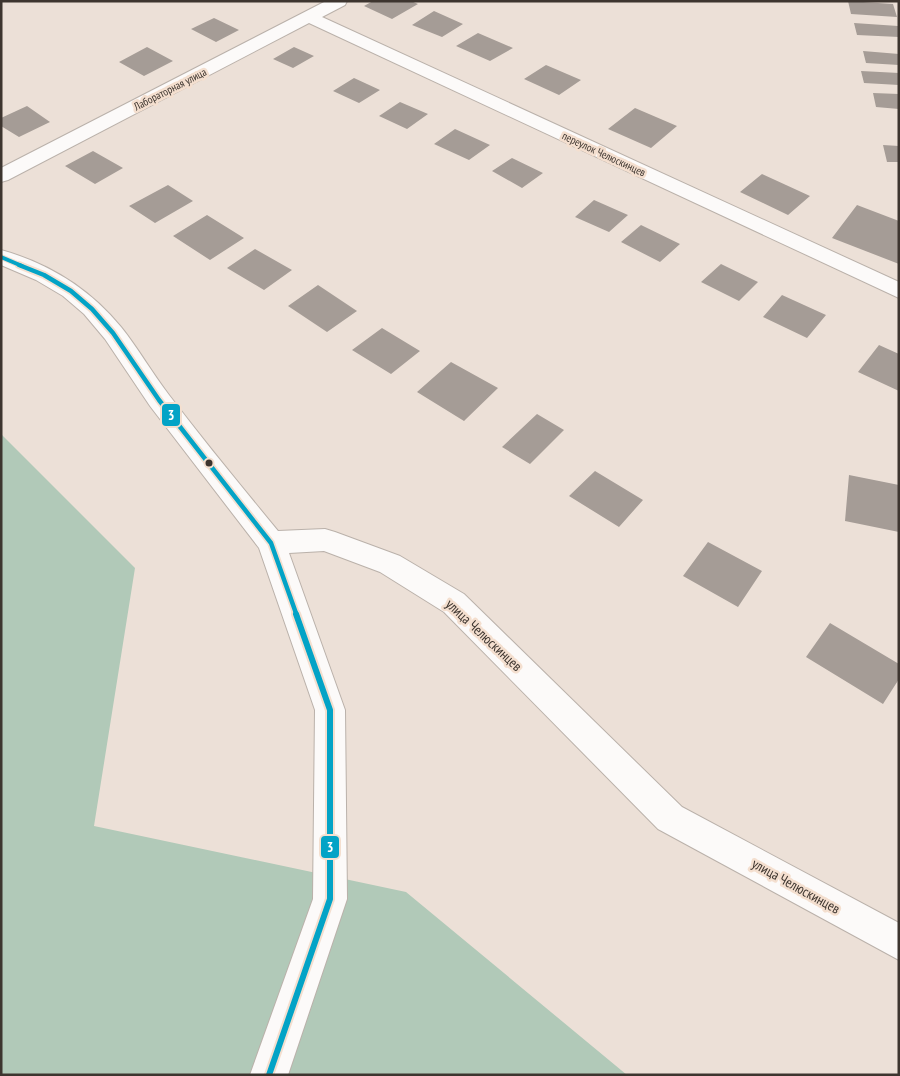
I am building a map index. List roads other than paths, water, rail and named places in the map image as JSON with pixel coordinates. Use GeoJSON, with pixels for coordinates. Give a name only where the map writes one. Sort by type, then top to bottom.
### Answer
{"type":"FeatureCollection","features":[{"type":"Feature","properties":{"kind":"street","name":"Лабораторная улица"},"geometry":{"type":"LineString","coordinates":[[1,176],[339,1]]}},
{"type":"Feature","properties":{"kind":"street","name":"переулок Челюскинцев"},"geometry":{"type":"LineString","coordinates":[[309,17],[899,291]]}},
{"type":"Feature","properties":{"kind":"street"},"geometry":{"type":"LineString","coordinates":[[1,257],[44,274],[71,291],[92,309],[113,333],[159,400],[272,543],[330,710],[330,899],[269,1075]]}},
{"type":"Feature","properties":{"kind":"street","name":"улица Челюскинцев"},"geometry":{"type":"LineString","coordinates":[[272,543],[325,540],[390,564],[454,603],[670,818],[899,942]]}}]}
